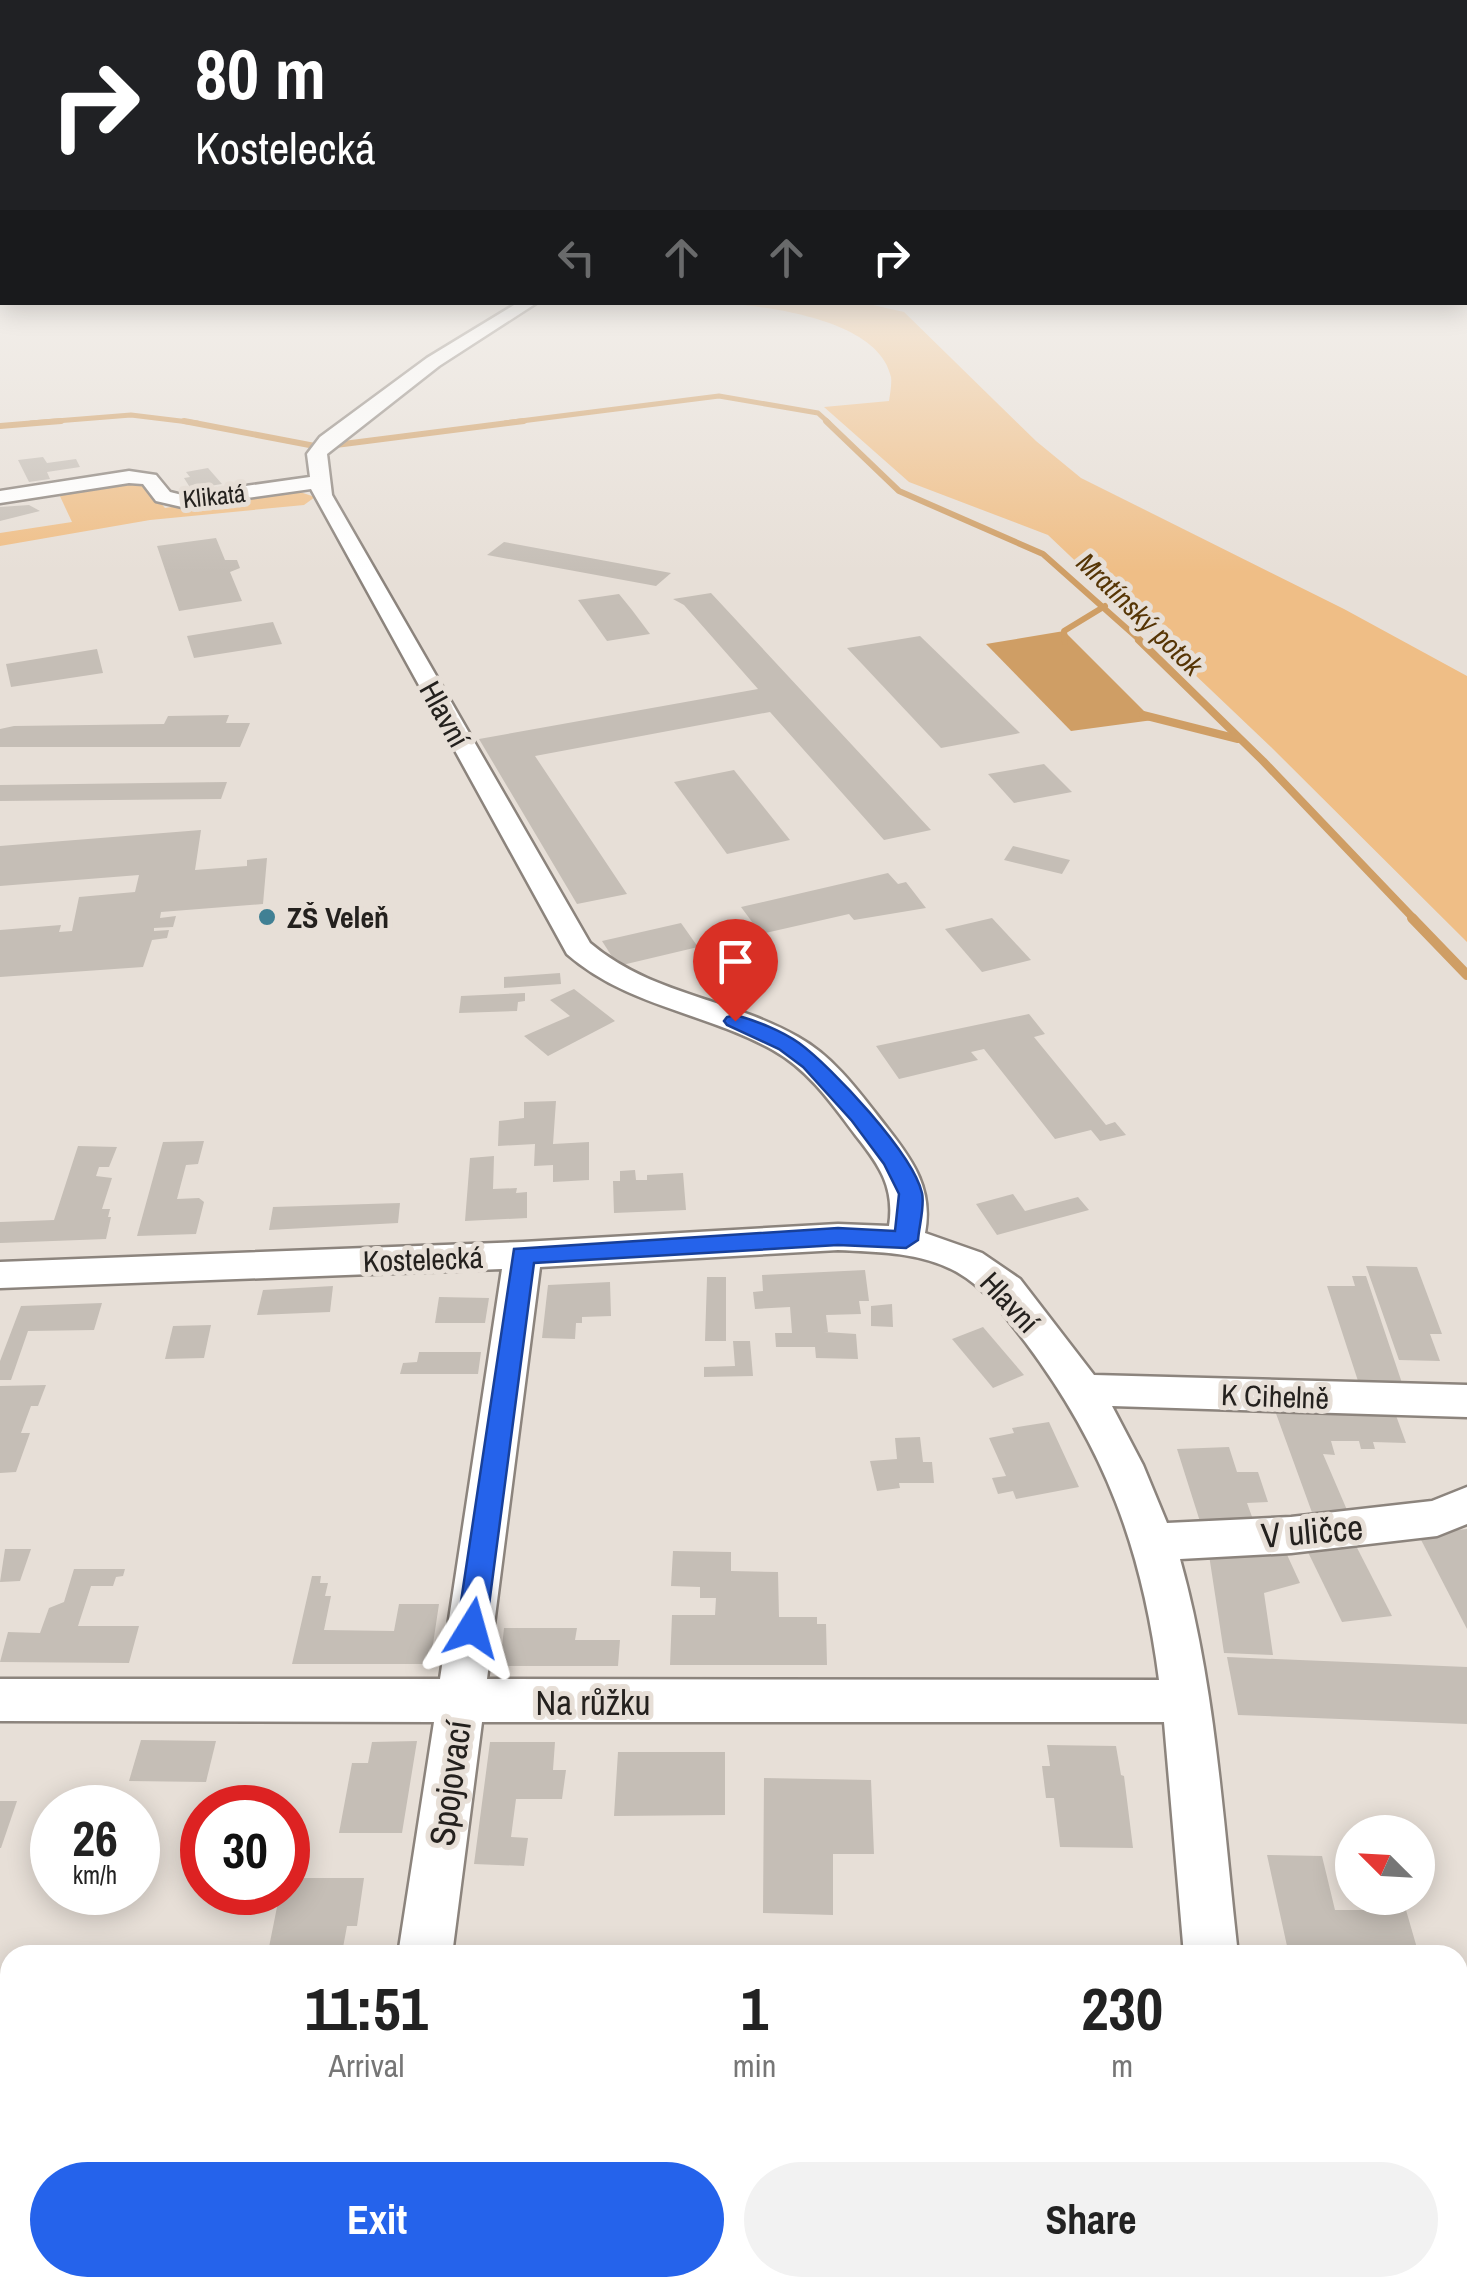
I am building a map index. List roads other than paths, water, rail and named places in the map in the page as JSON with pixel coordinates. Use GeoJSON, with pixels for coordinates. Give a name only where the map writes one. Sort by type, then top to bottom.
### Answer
{"type":"FeatureCollection","features":[{"type":"Feature","properties":{"kind":"street"},"geometry":{"type":"LineString","coordinates":[[320,489],[322,448],[441,357]]}},
{"type":"Feature","properties":{"kind":"street","name":"Klikatá"},"geometry":{"type":"LineString","coordinates":[[0,497],[129,478],[149,480],[163,497],[182,501],[320,489]]}},
{"type":"Feature","properties":{"kind":"street","name":"Hlavní"},"geometry":{"type":"LineString","coordinates":[[320,489],[578,948],[624,982],[735,1021],[787,1044],[811,1063],[860,1116],[904,1177],[911,1194],[906,1240],[956,1255],[994,1278],[1083,1390],[1122,1465],[1153,1542],[1174,1618],[1210,1945]]}},
{"type":"Feature","properties":{"kind":"street","name":"Kostelecká"},"geometry":{"type":"LineString","coordinates":[[0,1275],[523,1255],[838,1237],[906,1240]]}},
{"type":"Feature","properties":{"kind":"street","name":"Spojovací"},"geometry":{"type":"LineString","coordinates":[[426,1945],[523,1255]]}},
{"type":"Feature","properties":{"kind":"street","name":"K Cihelně"},"geometry":{"type":"LineString","coordinates":[[1083,1390],[1467,1402]]}},
{"type":"Feature","properties":{"kind":"street","name":"V uličce"},"geometry":{"type":"LineString","coordinates":[[1153,1542],[1291,1534],[1437,1518],[1467,1504]]}},
{"type":"Feature","properties":{"kind":"street","name":"Na růžku"},"geometry":{"type":"LineString","coordinates":[[0,1700],[1186,1700]]}},
{"type":"Feature","properties":{"kind":"waterway","name":"Mratínský potok"},"geometry":{"type":"LineString","coordinates":[[505,423],[719,396],[818,413],[829,423]]}},
{"type":"Feature","properties":{"kind":"waterway","name":"Mratínský potok"},"geometry":{"type":"LineString","coordinates":[[31,423],[131,415],[190,422]]}},
{"type":"Feature","properties":{"kind":"waterway","name":"Mratínský potok"},"geometry":{"type":"LineString","coordinates":[[0,426],[61,421]]}},
{"type":"Feature","properties":{"kind":"waterway","name":"Mratínský potok"},"geometry":{"type":"LineString","coordinates":[[184,421],[190,422]]}},
{"type":"Feature","properties":{"kind":"waterway","name":"Mratínský potok"},"geometry":{"type":"LineString","coordinates":[[190,422],[320,447],[524,421]]}},
{"type":"Feature","properties":{"kind":"waterway","name":"Mratínský potok"},"geometry":{"type":"LineString","coordinates":[[826,421],[899,491],[1043,554],[1103,607]]}},
{"type":"Feature","properties":{"kind":"waterway","name":"Mratínský potok"},"geometry":{"type":"LineString","coordinates":[[190,422],[197,423]]}},
{"type":"Feature","properties":{"kind":"waterway"},"geometry":{"type":"LineString","coordinates":[[1065,642],[1064,631],[1103,607]]}},
{"type":"Feature","properties":{"kind":"waterway","name":"Mratínský potok"},"geometry":{"type":"LineString","coordinates":[[1103,607],[1142,642]]}},
{"type":"Feature","properties":{"kind":"waterway","name":"Mratínský potok"},"geometry":{"type":"LineString","coordinates":[[1139,640],[1263,761],[1415,920]]}},
{"type":"Feature","properties":{"kind":"waterway"},"geometry":{"type":"LineString","coordinates":[[1143,715],[1238,739]]}},
{"type":"Feature","properties":{"kind":"waterway","name":"Mratínský potok"},"geometry":{"type":"LineString","coordinates":[[1412,918],[1467,975]]}},
{"type":"Feature","properties":{"kind":"place","name":"ZŠ Veleň"},"geometry":{"type":"Point","coordinates":[267,917]}}]}
